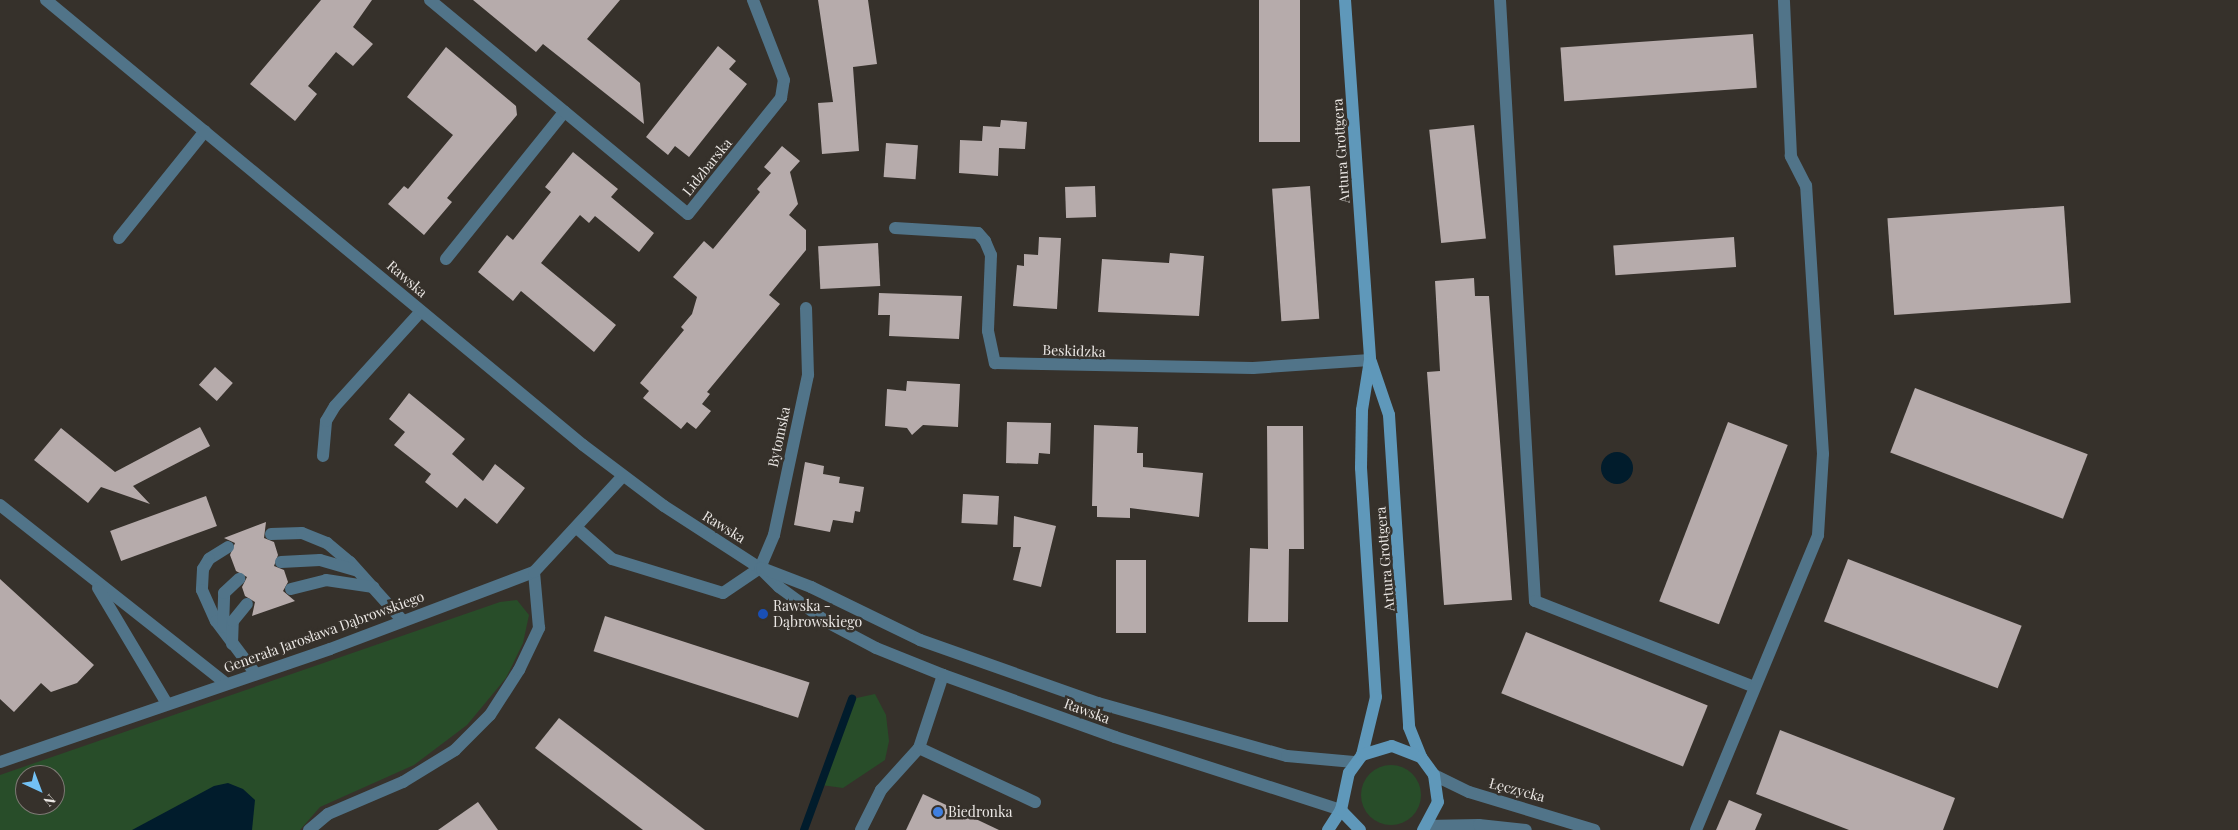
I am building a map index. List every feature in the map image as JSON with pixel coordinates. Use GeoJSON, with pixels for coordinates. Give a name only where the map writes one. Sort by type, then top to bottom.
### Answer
{"type":"FeatureCollection","features":[{"type":"Feature","properties":{"kind":"main road","name":"Artura Grottgera"},"geometry":{"type":"LineString","coordinates":[[1341,810],[1376,697],[1361,468],[1362,410],[1370,360],[1345,0]]}},
{"type":"Feature","properties":{"kind":"main road","name":"Artura Grottgera"},"geometry":{"type":"LineString","coordinates":[[1370,360],[1389,415],[1409,727],[1421,757],[1434,775]]}},
{"type":"Feature","properties":{"kind":"main road"},"geometry":{"type":"LineString","coordinates":[[1358,758],[1392,746],[1421,757]]}},
{"type":"Feature","properties":{"kind":"main road"},"geometry":{"type":"LineString","coordinates":[[1425,828],[1438,802],[1434,775]]}},
{"type":"Feature","properties":{"kind":"main road"},"geometry":{"type":"LineString","coordinates":[[1328,830],[1341,810],[1360,830]]}},
{"type":"Feature","properties":{"kind":"street","name":"Rawska"},"geometry":{"type":"LineString","coordinates":[[46,0],[623,476],[760,568],[779,587],[827,622],[876,648],[943,675],[1115,737],[1341,810]]}},
{"type":"Feature","properties":{"kind":"street","name":"Lidzbarska"},"geometry":{"type":"LineString","coordinates":[[430,0],[688,214],[782,98],[784,80],[754,0]]}},
{"type":"Feature","properties":{"kind":"street"},"geometry":{"type":"LineString","coordinates":[[1500,0],[1535,601],[1754,687]]}},
{"type":"Feature","properties":{"kind":"street"},"geometry":{"type":"LineString","coordinates":[[1696,830],[1818,535],[1823,454],[1806,186],[1791,156],[1784,0]]}},
{"type":"Feature","properties":{"kind":"street"},"geometry":{"type":"LineString","coordinates":[[446,259],[564,112]]}},
{"type":"Feature","properties":{"kind":"street"},"geometry":{"type":"LineString","coordinates":[[119,238],[205,131]]}},
{"type":"Feature","properties":{"kind":"street","name":"Beskidzka"},"geometry":{"type":"LineString","coordinates":[[895,228],[978,233],[985,241],[991,255],[988,331],[995,363],[1253,368],[1370,360]]}},
{"type":"Feature","properties":{"kind":"street","name":"Bytomska"},"geometry":{"type":"LineString","coordinates":[[760,568],[774,535],[808,375],[806,308]]}},
{"type":"Feature","properties":{"kind":"street"},"geometry":{"type":"LineString","coordinates":[[323,456],[326,421],[336,406],[421,311]]}},
{"type":"Feature","properties":{"kind":"street","name":"Generała Jarosława Dąbrowskiego"},"geometry":{"type":"LineString","coordinates":[[0,762],[166,702],[255,674],[534,572],[578,529],[623,476]]}},
{"type":"Feature","properties":{"kind":"street"},"geometry":{"type":"LineString","coordinates":[[0,505],[95,583],[225,683]]}},
{"type":"Feature","properties":{"kind":"street"},"geometry":{"type":"LineString","coordinates":[[578,529],[612,558],[723,594],[760,568]]}},
{"type":"Feature","properties":{"kind":"street"},"geometry":{"type":"LineString","coordinates":[[271,534],[302,533],[327,543],[358,571],[403,621]]}},
{"type":"Feature","properties":{"kind":"street"},"geometry":{"type":"LineString","coordinates":[[228,547],[209,559],[201,580],[207,602],[223,632],[255,674]]}},
{"type":"Feature","properties":{"kind":"street"},"geometry":{"type":"LineString","coordinates":[[281,562],[320,560],[358,571]]}},
{"type":"Feature","properties":{"kind":"street","name":"Rawska"},"geometry":{"type":"LineString","coordinates":[[760,568],[787,576],[920,640],[1117,709],[1286,756],[1358,758]]}},
{"type":"Feature","properties":{"kind":"street"},"geometry":{"type":"LineString","coordinates":[[309,830],[328,814],[404,782],[454,750],[490,714],[519,670],[539,628],[534,572]]}},
{"type":"Feature","properties":{"kind":"street"},"geometry":{"type":"LineString","coordinates":[[223,632],[221,604],[224,593],[239,579]]}},
{"type":"Feature","properties":{"kind":"street"},"geometry":{"type":"LineString","coordinates":[[291,589],[326,580],[373,587]]}},
{"type":"Feature","properties":{"kind":"street"},"geometry":{"type":"LineString","coordinates":[[95,583],[166,702]]}},
{"type":"Feature","properties":{"kind":"street"},"geometry":{"type":"LineString","coordinates":[[232,644],[233,621],[248,604]]}},
{"type":"Feature","properties":{"kind":"street"},"geometry":{"type":"LineString","coordinates":[[861,830],[881,790],[919,748],[943,675]]}},
{"type":"Feature","properties":{"kind":"street"},"geometry":{"type":"LineString","coordinates":[[919,748],[1035,802]]}},
{"type":"Feature","properties":{"kind":"street","name":"Łęczycka"},"geometry":{"type":"LineString","coordinates":[[1434,775],[1477,795],[1594,830]]}},
{"type":"Feature","properties":{"kind":"street"},"geometry":{"type":"LineString","coordinates":[[1425,828],[1479,824],[1526,830]]}},
{"type":"Feature","properties":{"kind":"green space"},"geometry":{"type":"Polygon","coordinates":[[[517,600],[529,615],[523,643],[506,678],[467,725],[414,765],[320,807],[300,830],[0,830],[0,775],[15,770],[15,815],[65,815],[65,765],[29,765],[500,602],[517,600]]]}},
{"type":"Feature","properties":{"kind":"green space"},"geometry":{"type":"Polygon","coordinates":[[[875,694],[886,715],[889,741],[885,760],[843,788],[821,785],[852,699],[875,694]]]}},
{"type":"Feature","properties":{"kind":"green space"},"geometry":{"type":"Polygon","coordinates":[[[1391,765],[1407,770],[1412,774],[1416,779],[1421,795],[1416,811],[1412,816],[1407,820],[1391,825],[1375,820],[1370,816],[1366,811],[1361,795],[1366,779],[1370,774],[1375,770],[1391,765]]]}},
{"type":"Feature","properties":{"kind":"water"},"geometry":{"type":"Polygon","coordinates":[[[1617,452],[1628,457],[1633,468],[1628,479],[1617,484],[1606,479],[1601,468],[1606,457],[1617,452]]]}},
{"type":"Feature","properties":{"kind":"water"},"geometry":{"type":"Polygon","coordinates":[[[228,783],[243,789],[255,800],[252,830],[132,830],[214,786],[228,783]]]}},
{"type":"Feature","properties":{"kind":"building"},"geometry":{"type":"Polygon","coordinates":[[[321,0],[372,0],[353,27],[373,44],[353,66],[336,52],[308,86],[317,94],[295,121],[250,84],[321,0]]]}},
{"type":"Feature","properties":{"kind":"building"},"geometry":{"type":"Polygon","coordinates":[[[473,0],[620,0],[587,39],[640,83],[644,124],[543,44],[536,52],[473,0]]]}},
{"type":"Feature","properties":{"kind":"building"},"geometry":{"type":"Polygon","coordinates":[[[818,0],[868,0],[877,64],[853,67],[859,151],[822,154],[818,103],[833,102],[818,0]]]}},
{"type":"Feature","properties":{"kind":"building"},"geometry":{"type":"Polygon","coordinates":[[[1259,0],[1300,0],[1300,142],[1259,142],[1259,0]]]}},
{"type":"Feature","properties":{"kind":"building"},"geometry":{"type":"Polygon","coordinates":[[[1753,34],[1757,88],[1564,101],[1560,47],[1753,34]]]}},
{"type":"Feature","properties":{"kind":"building"},"geometry":{"type":"Polygon","coordinates":[[[718,46],[736,61],[729,69],[747,84],[689,157],[675,146],[668,155],[646,137],[718,46]]]}},
{"type":"Feature","properties":{"kind":"building"},"geometry":{"type":"Polygon","coordinates":[[[446,47],[516,106],[517,115],[447,198],[452,202],[424,235],[388,204],[404,186],[408,189],[453,135],[407,97],[446,47]]]}},
{"type":"Feature","properties":{"kind":"building"},"geometry":{"type":"Polygon","coordinates":[[[1001,120],[1027,122],[1025,149],[999,148],[998,176],[959,173],[960,140],[982,141],[983,126],[1000,127],[1001,120]]]}},
{"type":"Feature","properties":{"kind":"building"},"geometry":{"type":"Polygon","coordinates":[[[1474,125],[1486,238],[1441,243],[1429,130],[1474,125]]]}},
{"type":"Feature","properties":{"kind":"building"},"geometry":{"type":"Polygon","coordinates":[[[886,143],[918,145],[916,179],[884,177],[886,143]]]}},
{"type":"Feature","properties":{"kind":"building"},"geometry":{"type":"Polygon","coordinates":[[[782,146],[800,161],[790,172],[798,204],[789,215],[806,230],[806,250],[769,295],[780,304],[707,392],[710,394],[702,404],[711,411],[696,429],[687,422],[681,429],[643,398],[649,391],[640,383],[684,330],[681,327],[692,314],[697,297],[673,277],[704,241],[713,249],[760,192],[757,189],[771,173],[764,167],[782,146]]]}},
{"type":"Feature","properties":{"kind":"building"},"geometry":{"type":"Polygon","coordinates":[[[573,152],[618,189],[611,197],[654,233],[639,252],[595,216],[589,223],[580,215],[541,263],[616,325],[594,352],[521,291],[513,301],[478,272],[507,235],[513,240],[551,192],[545,187],[573,152]]]}},
{"type":"Feature","properties":{"kind":"building"},"geometry":{"type":"Polygon","coordinates":[[[1095,186],[1096,217],[1066,218],[1065,187],[1095,186]]]}},
{"type":"Feature","properties":{"kind":"building"},"geometry":{"type":"Polygon","coordinates":[[[1310,186],[1319,319],[1281,321],[1272,189],[1310,186]]]}},
{"type":"Feature","properties":{"kind":"building"},"geometry":{"type":"Polygon","coordinates":[[[2064,206],[2071,303],[1894,315],[1887,218],[2064,206]]]}},
{"type":"Feature","properties":{"kind":"building"},"geometry":{"type":"Polygon","coordinates":[[[1039,237],[1061,238],[1057,309],[1013,306],[1017,265],[1024,266],[1024,254],[1038,255],[1039,237]]]}},
{"type":"Feature","properties":{"kind":"building"},"geometry":{"type":"Polygon","coordinates":[[[1734,237],[1736,267],[1615,275],[1613,245],[1734,237]]]}},
{"type":"Feature","properties":{"kind":"building"},"geometry":{"type":"Polygon","coordinates":[[[878,243],[880,286],[820,289],[818,246],[878,243]]]}},
{"type":"Feature","properties":{"kind":"building"},"geometry":{"type":"Polygon","coordinates":[[[1170,253],[1204,256],[1199,316],[1098,312],[1102,259],[1169,263],[1170,253]]]}},
{"type":"Feature","properties":{"kind":"building"},"geometry":{"type":"Polygon","coordinates":[[[1474,278],[1475,296],[1489,296],[1512,600],[1444,605],[1427,372],[1440,371],[1435,281],[1474,278]]]}},
{"type":"Feature","properties":{"kind":"building"},"geometry":{"type":"Polygon","coordinates":[[[879,293],[962,296],[959,339],[889,336],[890,315],[878,315],[879,293]]]}},
{"type":"Feature","properties":{"kind":"building"},"geometry":{"type":"Polygon","coordinates":[[[215,367],[233,383],[217,401],[199,385],[215,367]]]}},
{"type":"Feature","properties":{"kind":"building"},"geometry":{"type":"Polygon","coordinates":[[[907,381],[960,384],[958,427],[923,425],[912,435],[907,428],[885,426],[887,389],[906,391],[907,381]]]}},
{"type":"Feature","properties":{"kind":"building"},"geometry":{"type":"Polygon","coordinates":[[[1915,388],[2088,454],[2063,519],[1890,452],[1915,388]]]}},
{"type":"Feature","properties":{"kind":"building"},"geometry":{"type":"Polygon","coordinates":[[[409,393],[465,439],[452,454],[483,481],[495,464],[525,488],[497,524],[465,498],[457,508],[425,482],[431,474],[394,445],[405,432],[389,419],[409,393]]]}},
{"type":"Feature","properties":{"kind":"building"},"geometry":{"type":"Polygon","coordinates":[[[1007,422],[1051,423],[1050,454],[1039,453],[1038,464],[1006,463],[1007,422]]]}},
{"type":"Feature","properties":{"kind":"building"},"geometry":{"type":"Polygon","coordinates":[[[1728,422],[1788,445],[1719,624],[1659,601],[1728,422]]]}},
{"type":"Feature","properties":{"kind":"building"},"geometry":{"type":"Polygon","coordinates":[[[1094,425],[1138,427],[1137,453],[1143,453],[1143,467],[1203,473],[1199,517],[1130,508],[1130,518],[1097,517],[1097,506],[1092,506],[1094,425]]]}},
{"type":"Feature","properties":{"kind":"building"},"geometry":{"type":"Polygon","coordinates":[[[1267,426],[1303,426],[1304,549],[1289,549],[1288,622],[1248,622],[1250,548],[1268,549],[1267,426]]]}},
{"type":"Feature","properties":{"kind":"building"},"geometry":{"type":"Polygon","coordinates":[[[200,427],[210,446],[133,486],[150,504],[101,487],[88,503],[34,460],[61,428],[115,472],[200,427]]]}},
{"type":"Feature","properties":{"kind":"building"},"geometry":{"type":"Polygon","coordinates":[[[805,462],[824,466],[823,474],[840,477],[839,483],[864,487],[860,512],[855,511],[853,523],[833,520],[830,532],[794,525],[805,462]]]}},
{"type":"Feature","properties":{"kind":"building"},"geometry":{"type":"Polygon","coordinates":[[[963,494],[999,496],[997,525],[961,523],[963,494]]]}},
{"type":"Feature","properties":{"kind":"building"},"geometry":{"type":"Polygon","coordinates":[[[206,496],[217,526],[121,561],[110,531],[206,496]]]}},
{"type":"Feature","properties":{"kind":"building"},"geometry":{"type":"Polygon","coordinates":[[[1014,516],[1056,526],[1041,587],[1013,580],[1021,547],[1013,547],[1014,516]]]}},
{"type":"Feature","properties":{"kind":"building"},"geometry":{"type":"Polygon","coordinates":[[[266,522],[264,538],[274,542],[278,555],[274,566],[284,570],[288,582],[283,591],[295,601],[252,616],[255,602],[245,596],[242,587],[247,577],[236,571],[230,555],[235,543],[224,538],[266,522]]]}},
{"type":"Feature","properties":{"kind":"building"},"geometry":{"type":"Polygon","coordinates":[[[1848,559],[2022,626],[1998,688],[1824,622],[1848,559]]]}},
{"type":"Feature","properties":{"kind":"building"},"geometry":{"type":"Polygon","coordinates":[[[1116,560],[1146,560],[1146,633],[1116,633],[1116,560]]]}},
{"type":"Feature","properties":{"kind":"building"},"geometry":{"type":"Polygon","coordinates":[[[0,579],[94,665],[77,683],[51,692],[41,683],[14,712],[0,699],[0,579]]]}},
{"type":"Feature","properties":{"kind":"building"},"geometry":{"type":"Polygon","coordinates":[[[605,616],[809,682],[798,718],[594,651],[605,616]]]}},
{"type":"Feature","properties":{"kind":"building"},"geometry":{"type":"Polygon","coordinates":[[[1526,632],[1708,705],[1683,767],[1501,693],[1526,632]]]}},
{"type":"Feature","properties":{"kind":"building"},"geometry":{"type":"Polygon","coordinates":[[[559,718],[705,830],[643,830],[535,748],[559,718]]]}},
{"type":"Feature","properties":{"kind":"building"},"geometry":{"type":"Polygon","coordinates":[[[1780,730],[1955,798],[1943,830],[1849,830],[1756,794],[1780,730]]]}},
{"type":"Feature","properties":{"kind":"building","name":"Biedronka"},"geometry":{"type":"Polygon","coordinates":[[[923,794],[999,830],[906,830],[923,794]]]}},
{"type":"Feature","properties":{"kind":"building"},"geometry":{"type":"Polygon","coordinates":[[[1729,800],[1762,814],[1755,830],[1716,830],[1729,800]]]}},
{"type":"Feature","properties":{"kind":"building"},"geometry":{"type":"Polygon","coordinates":[[[478,802],[498,830],[438,830],[478,802]]]}},
{"type":"Feature","properties":{"kind":"waterway"},"geometry":{"type":"LineString","coordinates":[[804,830],[852,699]]}},
{"type":"Feature","properties":{"kind":"place","name":"Rawska - Dąbrowskiego"},"geometry":{"type":"Point","coordinates":[763,614]}},
{"type":"Feature","properties":{"kind":"place","name":"Biedronka"},"geometry":{"type":"Point","coordinates":[938,812]}}]}
